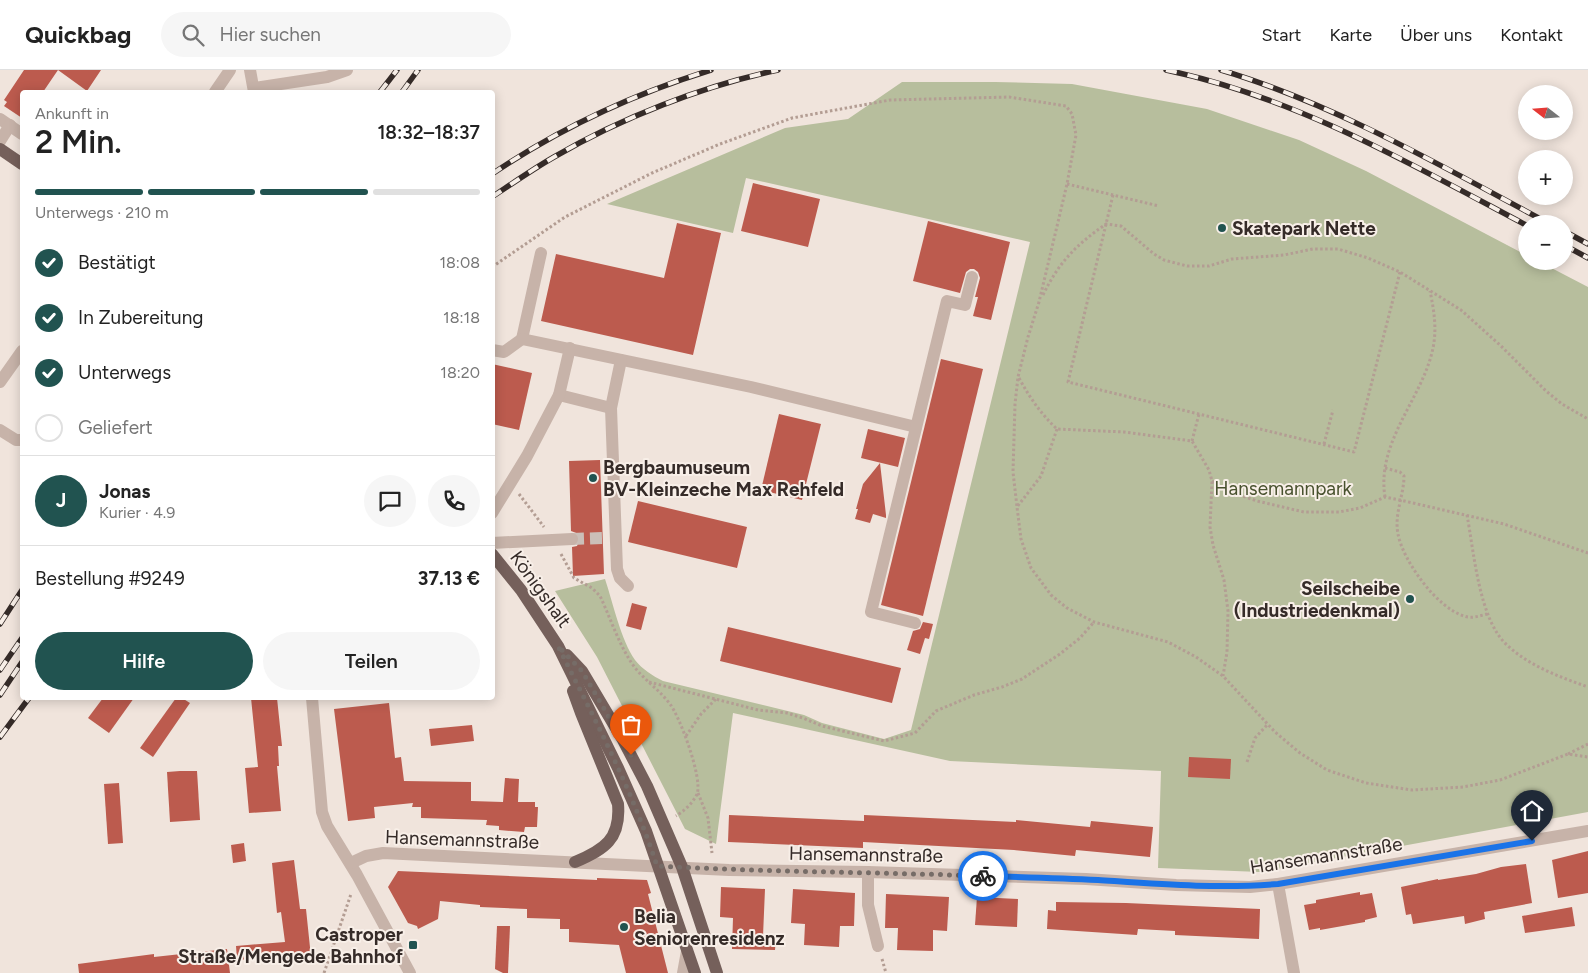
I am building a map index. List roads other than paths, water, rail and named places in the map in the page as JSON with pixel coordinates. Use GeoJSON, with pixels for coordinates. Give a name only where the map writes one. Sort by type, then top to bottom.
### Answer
{"type":"FeatureCollection","features":[{"type":"Feature","properties":{"kind":"main road"},"geometry":{"type":"LineString","coordinates":[[0,149],[20,163]]}},
{"type":"Feature","properties":{"kind":"main road","name":"Königshalt"},"geometry":{"type":"LineString","coordinates":[[495,558],[522,590],[558,646],[618,768],[646,831],[695,973]]}},
{"type":"Feature","properties":{"kind":"main road"},"geometry":{"type":"LineString","coordinates":[[558,646],[581,713],[618,804],[618,824],[609,842],[600,850],[575,862]]}},
{"type":"Feature","properties":{"kind":"main road","name":"Königshalt"},"geometry":{"type":"LineString","coordinates":[[558,646],[582,671],[623,740],[647,786],[682,867],[718,973]]}},
{"type":"Feature","properties":{"kind":"street"},"geometry":{"type":"LineString","coordinates":[[216,90],[230,70]]}},
{"type":"Feature","properties":{"kind":"street"},"geometry":{"type":"LineString","coordinates":[[250,70],[254,90],[328,77],[347,70]]}},
{"type":"Feature","properties":{"kind":"street"},"geometry":{"type":"LineString","coordinates":[[0,141],[5,122],[20,133]]}},
{"type":"Feature","properties":{"kind":"street"},"geometry":{"type":"LineString","coordinates":[[495,350],[504,352],[522,338],[541,253]]}},
{"type":"Feature","properties":{"kind":"street"},"geometry":{"type":"LineString","coordinates":[[914,623],[871,612],[947,301],[965,305],[972,277]]}},
{"type":"Feature","properties":{"kind":"street"},"geometry":{"type":"LineString","coordinates":[[522,338],[752,387],[916,427]]}},
{"type":"Feature","properties":{"kind":"street"},"geometry":{"type":"LineString","coordinates":[[495,508],[527,456],[559,395],[570,348]]}},
{"type":"Feature","properties":{"kind":"street"},"geometry":{"type":"LineString","coordinates":[[0,382],[20,355]]}},
{"type":"Feature","properties":{"kind":"street"},"geometry":{"type":"LineString","coordinates":[[621,360],[611,408],[609,538],[620,578],[628,586]]}},
{"type":"Feature","properties":{"kind":"street"},"geometry":{"type":"LineString","coordinates":[[559,395],[611,408]]}},
{"type":"Feature","properties":{"kind":"street"},"geometry":{"type":"LineString","coordinates":[[0,430],[16,440],[20,440]]}},
{"type":"Feature","properties":{"kind":"street"},"geometry":{"type":"LineString","coordinates":[[495,543],[572,539]]}},
{"type":"Feature","properties":{"kind":"street"},"geometry":{"type":"LineString","coordinates":[[312,700],[322,812],[327,826],[351,863],[404,971]]}},
{"type":"Feature","properties":{"kind":"street","name":"Hansemannstraße"},"geometry":{"type":"LineString","coordinates":[[351,863],[366,856],[383,853],[737,870],[1086,879],[1176,885],[1250,887],[1278,884],[1588,831]]}},
{"type":"Feature","properties":{"kind":"street"},"geometry":{"type":"LineString","coordinates":[[868,872],[868,905],[878,946]]}},
{"type":"Feature","properties":{"kind":"street"},"geometry":{"type":"LineString","coordinates":[[1278,884],[1294,973]]}},
{"type":"Feature","properties":{"kind":"street"},"geometry":{"type":"LineString","coordinates":[[684,973],[687,951]]}},
{"type":"Feature","properties":{"kind":"tunnel"},"geometry":{"type":"LineString","coordinates":[[572,539],[603,538]]}},
{"type":"Feature","properties":{"kind":"railway"},"geometry":{"type":"LineString","coordinates":[[382,90],[397,70]]}},
{"type":"Feature","properties":{"kind":"railway"},"geometry":{"type":"LineString","coordinates":[[403,90],[418,70]]}},
{"type":"Feature","properties":{"kind":"railway"},"geometry":{"type":"LineString","coordinates":[[495,172],[571,127],[625,101],[711,70]]}},
{"type":"Feature","properties":{"kind":"railway"},"geometry":{"type":"LineString","coordinates":[[495,195],[554,157],[634,117],[691,94],[778,70]]}},
{"type":"Feature","properties":{"kind":"railway"},"geometry":{"type":"LineString","coordinates":[[1166,70],[1214,82],[1306,115],[1396,156],[1518,221]]}},
{"type":"Feature","properties":{"kind":"railway"},"geometry":{"type":"LineString","coordinates":[[1221,70],[1264,84],[1348,119],[1533,215]]}},
{"type":"Feature","properties":{"kind":"railway"},"geometry":{"type":"LineString","coordinates":[[1573,236],[1588,244]]}},
{"type":"Feature","properties":{"kind":"railway"},"geometry":{"type":"LineString","coordinates":[[1573,250],[1588,258]]}},
{"type":"Feature","properties":{"kind":"railway"},"geometry":{"type":"LineString","coordinates":[[0,624],[20,593]]}},
{"type":"Feature","properties":{"kind":"railway"},"geometry":{"type":"LineString","coordinates":[[0,670],[20,641]]}},
{"type":"Feature","properties":{"kind":"railway"},"geometry":{"type":"LineString","coordinates":[[0,695],[20,665]]}},
{"type":"Feature","properties":{"kind":"railway"},"geometry":{"type":"LineString","coordinates":[[0,737],[28,700]]}},
{"type":"Feature","properties":{"kind":"place","name":"Skatepark Nette"},"geometry":{"type":"Point","coordinates":[1222,228]}},
{"type":"Feature","properties":{"kind":"place","name":"Bergbaumuseum BV-Kleinzeche Max Rehfeld"},"geometry":{"type":"Point","coordinates":[593,478]}},
{"type":"Feature","properties":{"kind":"place","name":"Seilscheibe (Industriedenkmal)"},"geometry":{"type":"Point","coordinates":[1410,599]}},
{"type":"Feature","properties":{"kind":"place","name":"Belia Seniorenresidenz"},"geometry":{"type":"Point","coordinates":[624,927]}},
{"type":"Feature","properties":{"kind":"place","name":"Castroper Straße/Mengede Bahnhof"},"geometry":{"type":"Point","coordinates":[413,945]}},
{"type":"Feature","properties":{"kind":"park label","name":"Hansemannpark"},"geometry":{"type":"Point","coordinates":[1283,488]}}]}
